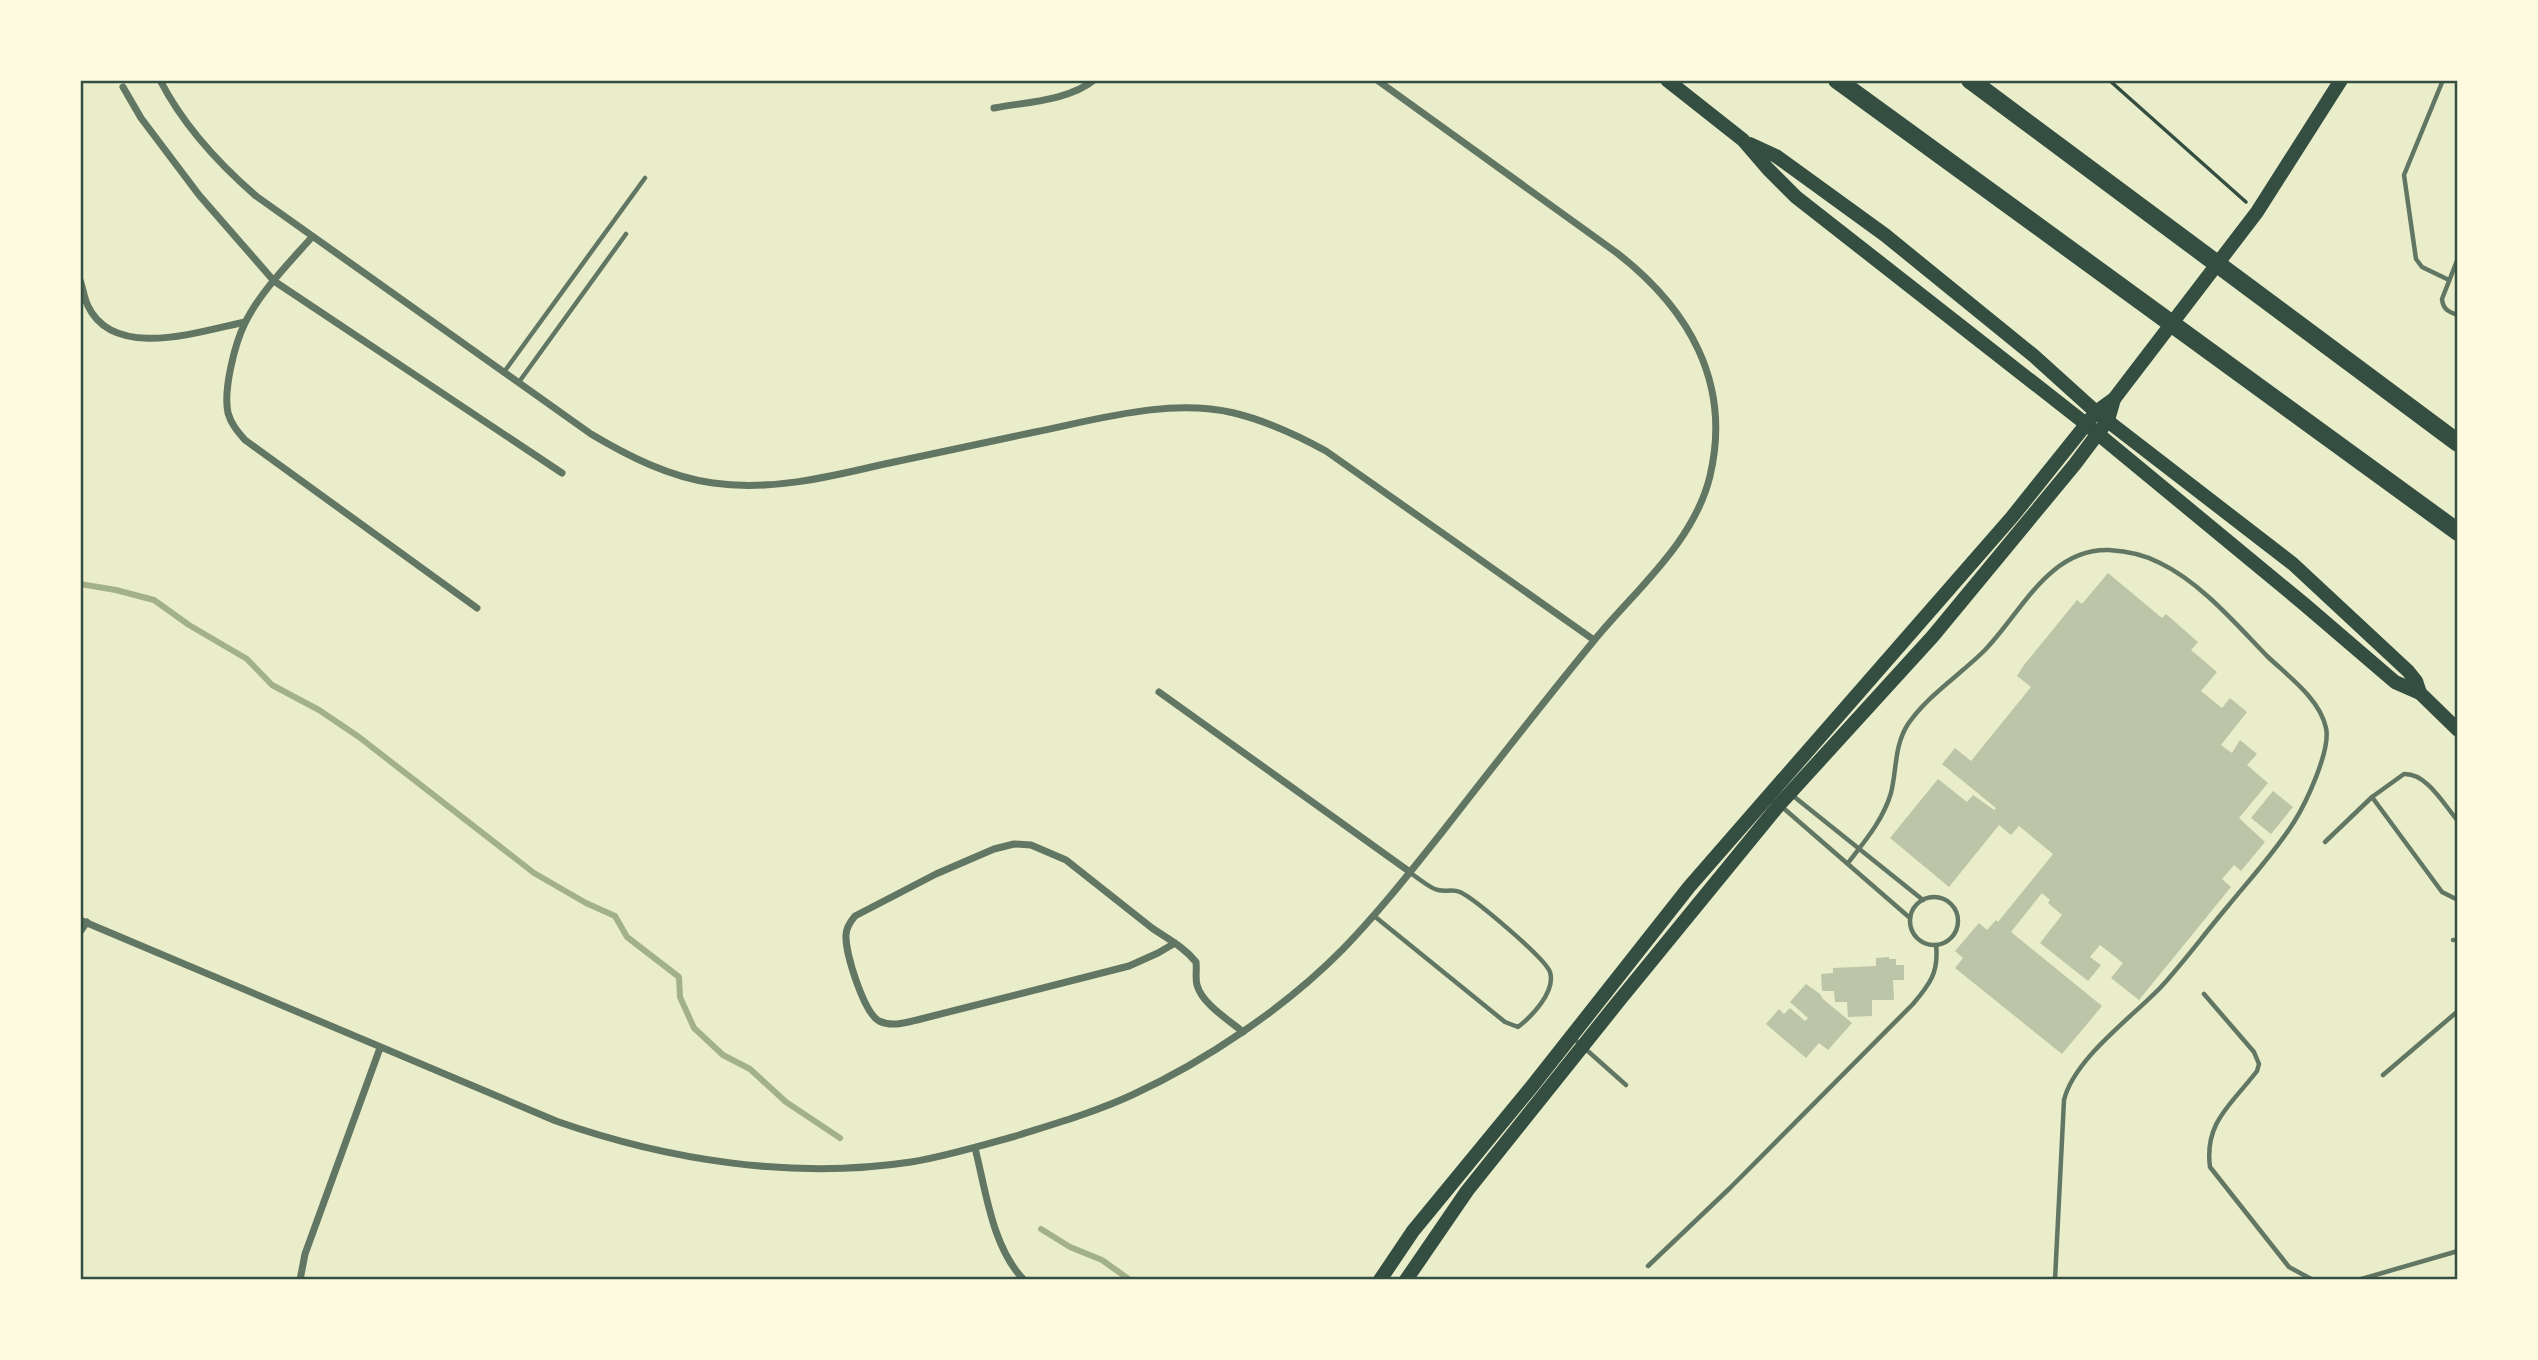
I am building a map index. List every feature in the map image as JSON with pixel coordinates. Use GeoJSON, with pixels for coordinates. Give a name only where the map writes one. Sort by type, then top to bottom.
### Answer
{"type":"FeatureCollection","features":[{"type":"Feature","properties":{"kind":"highway"},"geometry":{"type":"LineString","coordinates":[[1837,80],[2458,532]]}},
{"type":"Feature","properties":{"kind":"highway"},"geometry":{"type":"LineString","coordinates":[[1970,80],[2458,443]]}},
{"type":"Feature","properties":{"kind":"main road"},"geometry":{"type":"LineString","coordinates":[[1667,80],[1743,140],[1796,197],[2092,429],[2395,682],[2420,692],[2458,730]]}},
{"type":"Feature","properties":{"kind":"main road"},"geometry":{"type":"LineString","coordinates":[[1406,1279],[1689,887],[2092,429],[2257,212],[2341,80]]}},
{"type":"Feature","properties":{"kind":"main road"},"geometry":{"type":"LineString","coordinates":[[1743,140],[1776,156],[1885,235],[2034,356],[2102,416],[2293,564],[2408,671],[2420,692]]}},
{"type":"Feature","properties":{"kind":"main road"},"geometry":{"type":"LineString","coordinates":[[1380,1279],[1413,1231],[1779,805],[1933,636],[2043,505],[2092,429]]}},
{"type":"Feature","properties":{"kind":"street"},"geometry":{"type":"LineString","coordinates":[[160,80],[168,97],[213,156],[256,196],[591,434],[617,449],[678,475],[710,483],[761,486],[835,476],[1154,410],[1193,408],[1233,413],[1288,431],[1326,451],[1594,640]]}},
{"type":"Feature","properties":{"kind":"street"},"geometry":{"type":"LineString","coordinates":[[994,108],[1066,94],[1094,80]]}},
{"type":"Feature","properties":{"kind":"street"},"geometry":{"type":"LineString","coordinates":[[80,932],[83,921],[380,1048],[592,1134],[670,1154],[781,1167],[833,1168],[910,1162],[975,1148],[1078,1117],[1135,1094],[1243,1032],[1284,1002],[1342,950],[1410,873],[1594,640],[1652,575],[1687,530],[1703,499],[1715,443],[1716,406],[1698,345],[1663,295],[1640,271],[1377,80]]}},
{"type":"Feature","properties":{"kind":"street"},"geometry":{"type":"LineString","coordinates":[[123,87],[141,118],[199,195],[274,281],[562,473]]}},
{"type":"Feature","properties":{"kind":"street"},"geometry":{"type":"LineString","coordinates":[[312,237],[274,281],[245,322],[233,361],[228,393],[228,411],[233,425],[245,440],[477,607]]}},
{"type":"Feature","properties":{"kind":"street"},"geometry":{"type":"LineString","coordinates":[[80,280],[88,306],[96,318],[105,326],[139,339],[156,339],[245,322]]}},
{"type":"Feature","properties":{"kind":"street"},"geometry":{"type":"LineString","coordinates":[[1159,692],[1410,873]]}},
{"type":"Feature","properties":{"kind":"street"},"geometry":{"type":"LineString","coordinates":[[1175,943],[1129,966],[900,1024],[887,1024],[870,1013],[849,956],[846,934],[850,921],[855,916],[936,874],[994,849],[1014,844],[1031,845],[1066,860],[1175,943],[1196,962],[1196,983],[1199,990],[1209,1003],[1243,1032]]}},
{"type":"Feature","properties":{"kind":"street"},"geometry":{"type":"LineString","coordinates":[[300,1279],[305,1254],[380,1048]]}},
{"type":"Feature","properties":{"kind":"street"},"geometry":{"type":"LineString","coordinates":[[975,1148],[996,1228],[1007,1256],[1024,1279]]}},
{"type":"Feature","properties":{"kind":"lane"},"geometry":{"type":"LineString","coordinates":[[2444,80],[2408,164],[2404,186],[2416,259],[2422,267],[2449,280]]}},
{"type":"Feature","properties":{"kind":"lane"},"geometry":{"type":"LineString","coordinates":[[503,373],[645,178]]}},
{"type":"Feature","properties":{"kind":"lane"},"geometry":{"type":"LineString","coordinates":[[518,383],[626,234]]}},
{"type":"Feature","properties":{"kind":"lane"},"geometry":{"type":"LineString","coordinates":[[2458,258],[2442,299],[2442,306],[2458,316]]}},
{"type":"Feature","properties":{"kind":"lane"},"geometry":{"type":"LineString","coordinates":[[1848,863],[1876,827],[1886,808],[1892,790],[1897,751],[1908,725],[1921,708],[2002,632],[2046,576],[2072,557],[2085,552],[2125,551],[2146,556],[2186,579],[2238,625],[2315,704],[2324,721],[2328,732],[2321,761],[2305,803],[2283,839],[2161,987],[2106,1039],[2070,1083],[2064,1100],[2055,1279]]}},
{"type":"Feature","properties":{"kind":"lane"},"geometry":{"type":"LineString","coordinates":[[2325,842],[2372,797],[2399,777],[2410,774],[2425,781],[2458,821]]}},
{"type":"Feature","properties":{"kind":"lane"},"geometry":{"type":"LineString","coordinates":[[1779,782],[1923,900]]}},
{"type":"Feature","properties":{"kind":"lane"},"geometry":{"type":"LineString","coordinates":[[1768,795],[1910,918]]}},
{"type":"Feature","properties":{"kind":"lane"},"geometry":{"type":"LineString","coordinates":[[2372,797],[2442,891],[2458,900]]}},
{"type":"Feature","properties":{"kind":"lane"},"geometry":{"type":"LineString","coordinates":[[1373,915],[1505,1022],[1518,1027],[1539,1007],[1550,984],[1550,972],[1539,959],[1512,933],[1462,893],[1436,890],[1410,873]]}},
{"type":"Feature","properties":{"kind":"lane"},"geometry":{"type":"LineString","coordinates":[[1934,897],[1946,901],[1957,915],[1957,927],[1952,937],[1936,945],[1926,944],[1911,930],[1910,918],[1912,911],[1923,900],[1934,897]]}},
{"type":"Feature","properties":{"kind":"lane"},"geometry":{"type":"LineString","coordinates":[[1648,1266],[1730,1188],[1913,1004],[1936,969],[1936,945]]}},
{"type":"Feature","properties":{"kind":"lane"},"geometry":{"type":"LineString","coordinates":[[2204,994],[2255,1052],[2259,1064],[2257,1071],[2223,1111],[2215,1125],[2208,1153],[2210,1167],[2289,1267],[2313,1279]]}},
{"type":"Feature","properties":{"kind":"lane"},"geometry":{"type":"LineString","coordinates":[[2383,1075],[2458,1011]]}},
{"type":"Feature","properties":{"kind":"lane"},"geometry":{"type":"LineString","coordinates":[[1577,1041],[1626,1085]]}},
{"type":"Feature","properties":{"kind":"lane"},"geometry":{"type":"LineString","coordinates":[[2358,1279],[2458,1251]]}},
{"type":"Feature","properties":{"kind":"path"},"geometry":{"type":"LineString","coordinates":[[2109,80],[2257,212]]}},
{"type":"Feature","properties":{"kind":"building"},"geometry":{"type":"Polygon","coordinates":[[[2108,573],[2162,618],[2166,614],[2198,642],[2191,650],[2217,672],[2201,691],[2222,708],[2230,698],[2247,712],[2221,745],[2232,753],[2240,740],[2257,754],[2247,765],[2268,783],[2239,818],[2265,842],[2241,871],[2234,865],[2222,879],[2231,887],[2139,1000],[2111,978],[2123,963],[2100,945],[2090,957],[2101,965],[2088,981],[2040,943],[2062,915],[2048,903],[2050,900],[2042,893],[2011,932],[2102,1006],[2062,1054],[1955,968],[1963,958],[1955,951],[1979,923],[1987,930],[1996,920],[1998,922],[2053,854],[2019,826],[2011,835],[1999,825],[1949,887],[1890,838],[1938,779],[1967,802],[1973,795],[1994,810],[1996,808],[1942,764],[1955,748],[1971,761],[2031,687],[2017,676],[2024,665],[2077,600],[2082,604],[2108,573]]]}},
{"type":"Feature","properties":{"kind":"building"},"geometry":{"type":"Polygon","coordinates":[[[2273,791],[2293,807],[2271,834],[2251,818],[2273,791]]]}},
{"type":"Feature","properties":{"kind":"building"},"geometry":{"type":"Polygon","coordinates":[[[1876,958],[1896,959],[1896,965],[1904,965],[1904,980],[1893,980],[1894,1000],[1872,1000],[1872,1016],[1848,1017],[1847,1002],[1835,1002],[1834,991],[1822,991],[1821,974],[1833,973],[1833,968],[1876,966],[1876,958]]]}},
{"type":"Feature","properties":{"kind":"building"},"geometry":{"type":"Polygon","coordinates":[[[1806,984],[1852,1023],[1828,1050],[1819,1043],[1806,1058],[1766,1024],[1779,1009],[1784,1014],[1790,1008],[1805,1021],[1808,1018],[1790,1002],[1806,984]]]}},
{"type":"Feature","properties":{"kind":"waterway"},"geometry":{"type":"LineString","coordinates":[[80,584],[154,600],[189,625],[247,659],[272,685],[319,710],[359,737],[534,873],[586,903],[615,916],[627,937],[679,977],[680,997],[694,1028],[723,1055],[750,1069],[786,1102],[840,1138]]}},
{"type":"Feature","properties":{"kind":"waterway"},"geometry":{"type":"LineString","coordinates":[[1041,1229],[1070,1247],[1102,1260],[1130,1280]]}}]}
